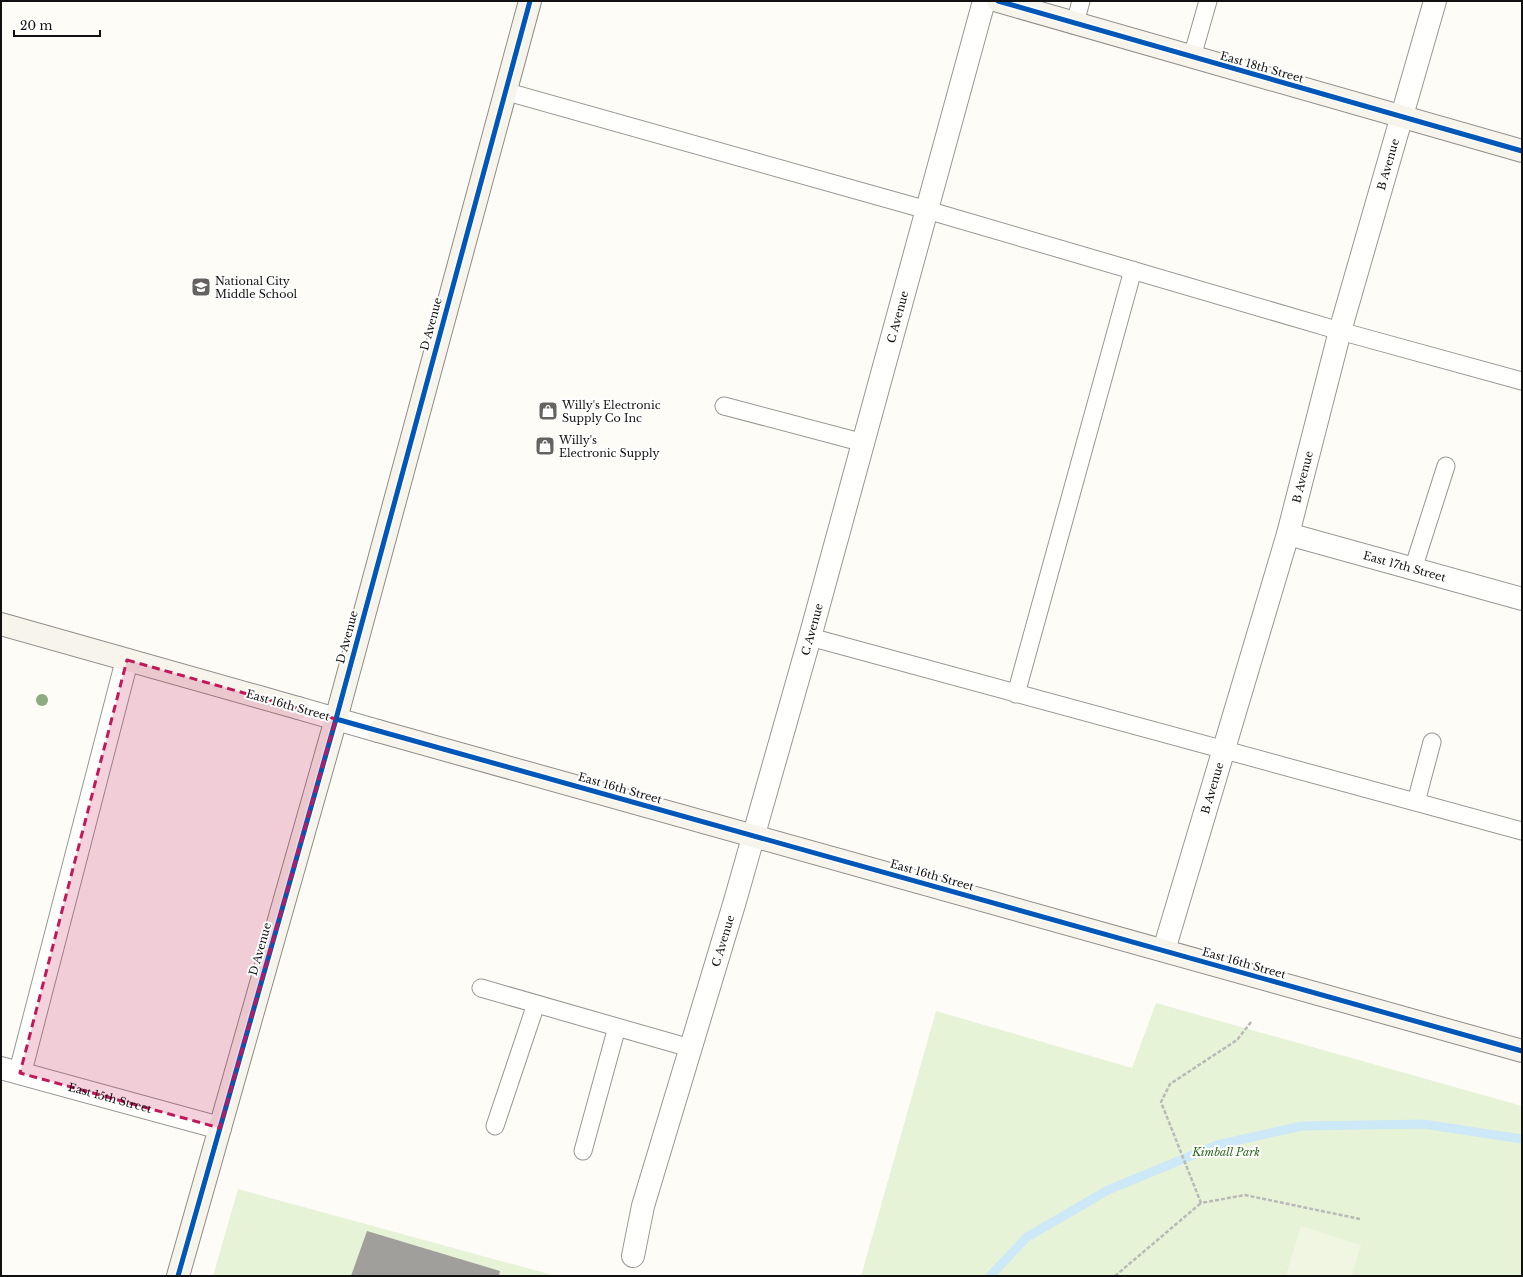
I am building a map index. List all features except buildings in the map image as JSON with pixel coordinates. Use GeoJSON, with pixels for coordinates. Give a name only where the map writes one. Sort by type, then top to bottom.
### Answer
{"type":"FeatureCollection","features":[{"type":"Feature","properties":{"kind":"street","name":"D Avenue"},"geometry":{"type":"LineString","coordinates":[[178,1276],[336,719],[504,91],[530,1]]}},
{"type":"Feature","properties":{"kind":"street","name":"C Avenue"},"geometry":{"type":"LineString","coordinates":[[633,1256],[642,1206],[754,836],[864,443],[984,1]]}},
{"type":"Feature","properties":{"kind":"street","name":"East 18th Street"},"geometry":{"type":"LineString","coordinates":[[998,1],[1402,118],[1522,151]]}},
{"type":"Feature","properties":{"kind":"street","name":"B Avenue"},"geometry":{"type":"LineString","coordinates":[[1164,950],[1288,534],[1340,331],[1435,1]]}},
{"type":"Feature","properties":{"kind":"street","name":"East 17th Street"},"geometry":{"type":"LineString","coordinates":[[1288,534],[1522,599]]}},
{"type":"Feature","properties":{"kind":"street","name":"East 16th Street"},"geometry":{"type":"LineString","coordinates":[[1,624],[1522,1051]]}},
{"type":"Feature","properties":{"kind":"street"},"geometry":{"type":"LineString","coordinates":[[10,1070],[127,660]]}},
{"type":"Feature","properties":{"kind":"street","name":"East 15th Street"},"geometry":{"type":"LineString","coordinates":[[10,1070],[220,1128]]}},
{"type":"Feature","properties":{"kind":"lane"},"geometry":{"type":"LineString","coordinates":[[1075,23],[1080,1]]}},
{"type":"Feature","properties":{"kind":"lane"},"geometry":{"type":"LineString","coordinates":[[1192,57],[1208,1]]}},
{"type":"Feature","properties":{"kind":"lane"},"geometry":{"type":"LineString","coordinates":[[504,91],[927,210],[1340,331],[1522,381]]}},
{"type":"Feature","properties":{"kind":"lane"},"geometry":{"type":"LineString","coordinates":[[1016,694],[1133,270]]}},
{"type":"Feature","properties":{"kind":"lane"},"geometry":{"type":"LineString","coordinates":[[724,406],[864,443]]}},
{"type":"Feature","properties":{"kind":"lane"},"geometry":{"type":"LineString","coordinates":[[1413,569],[1446,466]]}},
{"type":"Feature","properties":{"kind":"lane"},"geometry":{"type":"LineString","coordinates":[[810,637],[1522,831]]}},
{"type":"Feature","properties":{"kind":"lane"},"geometry":{"type":"LineString","coordinates":[[1416,802],[1432,742]]}},
{"type":"Feature","properties":{"kind":"lane"},"geometry":{"type":"LineString","coordinates":[[481,988],[690,1048]]}},
{"type":"Feature","properties":{"kind":"lane"},"geometry":{"type":"LineString","coordinates":[[495,1126],[536,1004]]}},
{"type":"Feature","properties":{"kind":"lane"},"geometry":{"type":"LineString","coordinates":[[583,1151],[617,1027]]}},
{"type":"Feature","properties":{"kind":"path"},"geometry":{"type":"LineString","coordinates":[[1201,1203],[1194,1189],[1161,1102],[1170,1084],[1237,1040],[1251,1022]]}},
{"type":"Feature","properties":{"kind":"path"},"geometry":{"type":"LineString","coordinates":[[1115,1276],[1201,1203],[1245,1195],[1360,1220]]}},
{"type":"Feature","properties":{"kind":"highlighted area"},"geometry":{"type":"Polygon","coordinates":[[[127,660],[336,719],[220,1128],[20,1073],[127,660]]]}},
{"type":"Feature","properties":{"kind":"green space","name":"Kimball Park"},"geometry":{"type":"Polygon","coordinates":[[[1156,1003],[1522,1106],[1522,1276],[861,1276],[936,1011],[1132,1068],[1156,1003]]]}},
{"type":"Feature","properties":{"kind":"green space"},"geometry":{"type":"Polygon","coordinates":[[[238,1189],[556,1276],[213,1276],[238,1189]]]}},
{"type":"Feature","properties":{"kind":"green space"},"geometry":{"type":"Polygon","coordinates":[[[1301,1226],[1361,1245],[1352,1276],[1286,1276],[1301,1226]]]}},
{"type":"Feature","properties":{"kind":"waterway"},"geometry":{"type":"LineString","coordinates":[[990,1276],[1027,1237],[1108,1190],[1217,1145],[1302,1126],[1423,1124],[1522,1139]]}},
{"type":"Feature","properties":{"kind":"cycle path"},"geometry":{"type":"LineString","coordinates":[[178,1276],[336,719],[530,1]]}},
{"type":"Feature","properties":{"kind":"cycle path"},"geometry":{"type":"LineString","coordinates":[[998,1],[1522,151]]}},
{"type":"Feature","properties":{"kind":"cycle path"},"geometry":{"type":"LineString","coordinates":[[336,719],[1522,1051]]}},
{"type":"Feature","properties":{"kind":"place","name":"National City Middle School"},"geometry":{"type":"Point","coordinates":[201,287]}},
{"type":"Feature","properties":{"kind":"place","name":"Willy's Electronic Supply Co Inc"},"geometry":{"type":"Point","coordinates":[548,411]}},
{"type":"Feature","properties":{"kind":"place","name":"Willy's Electronic Supply"},"geometry":{"type":"Point","coordinates":[545,446]}}]}
